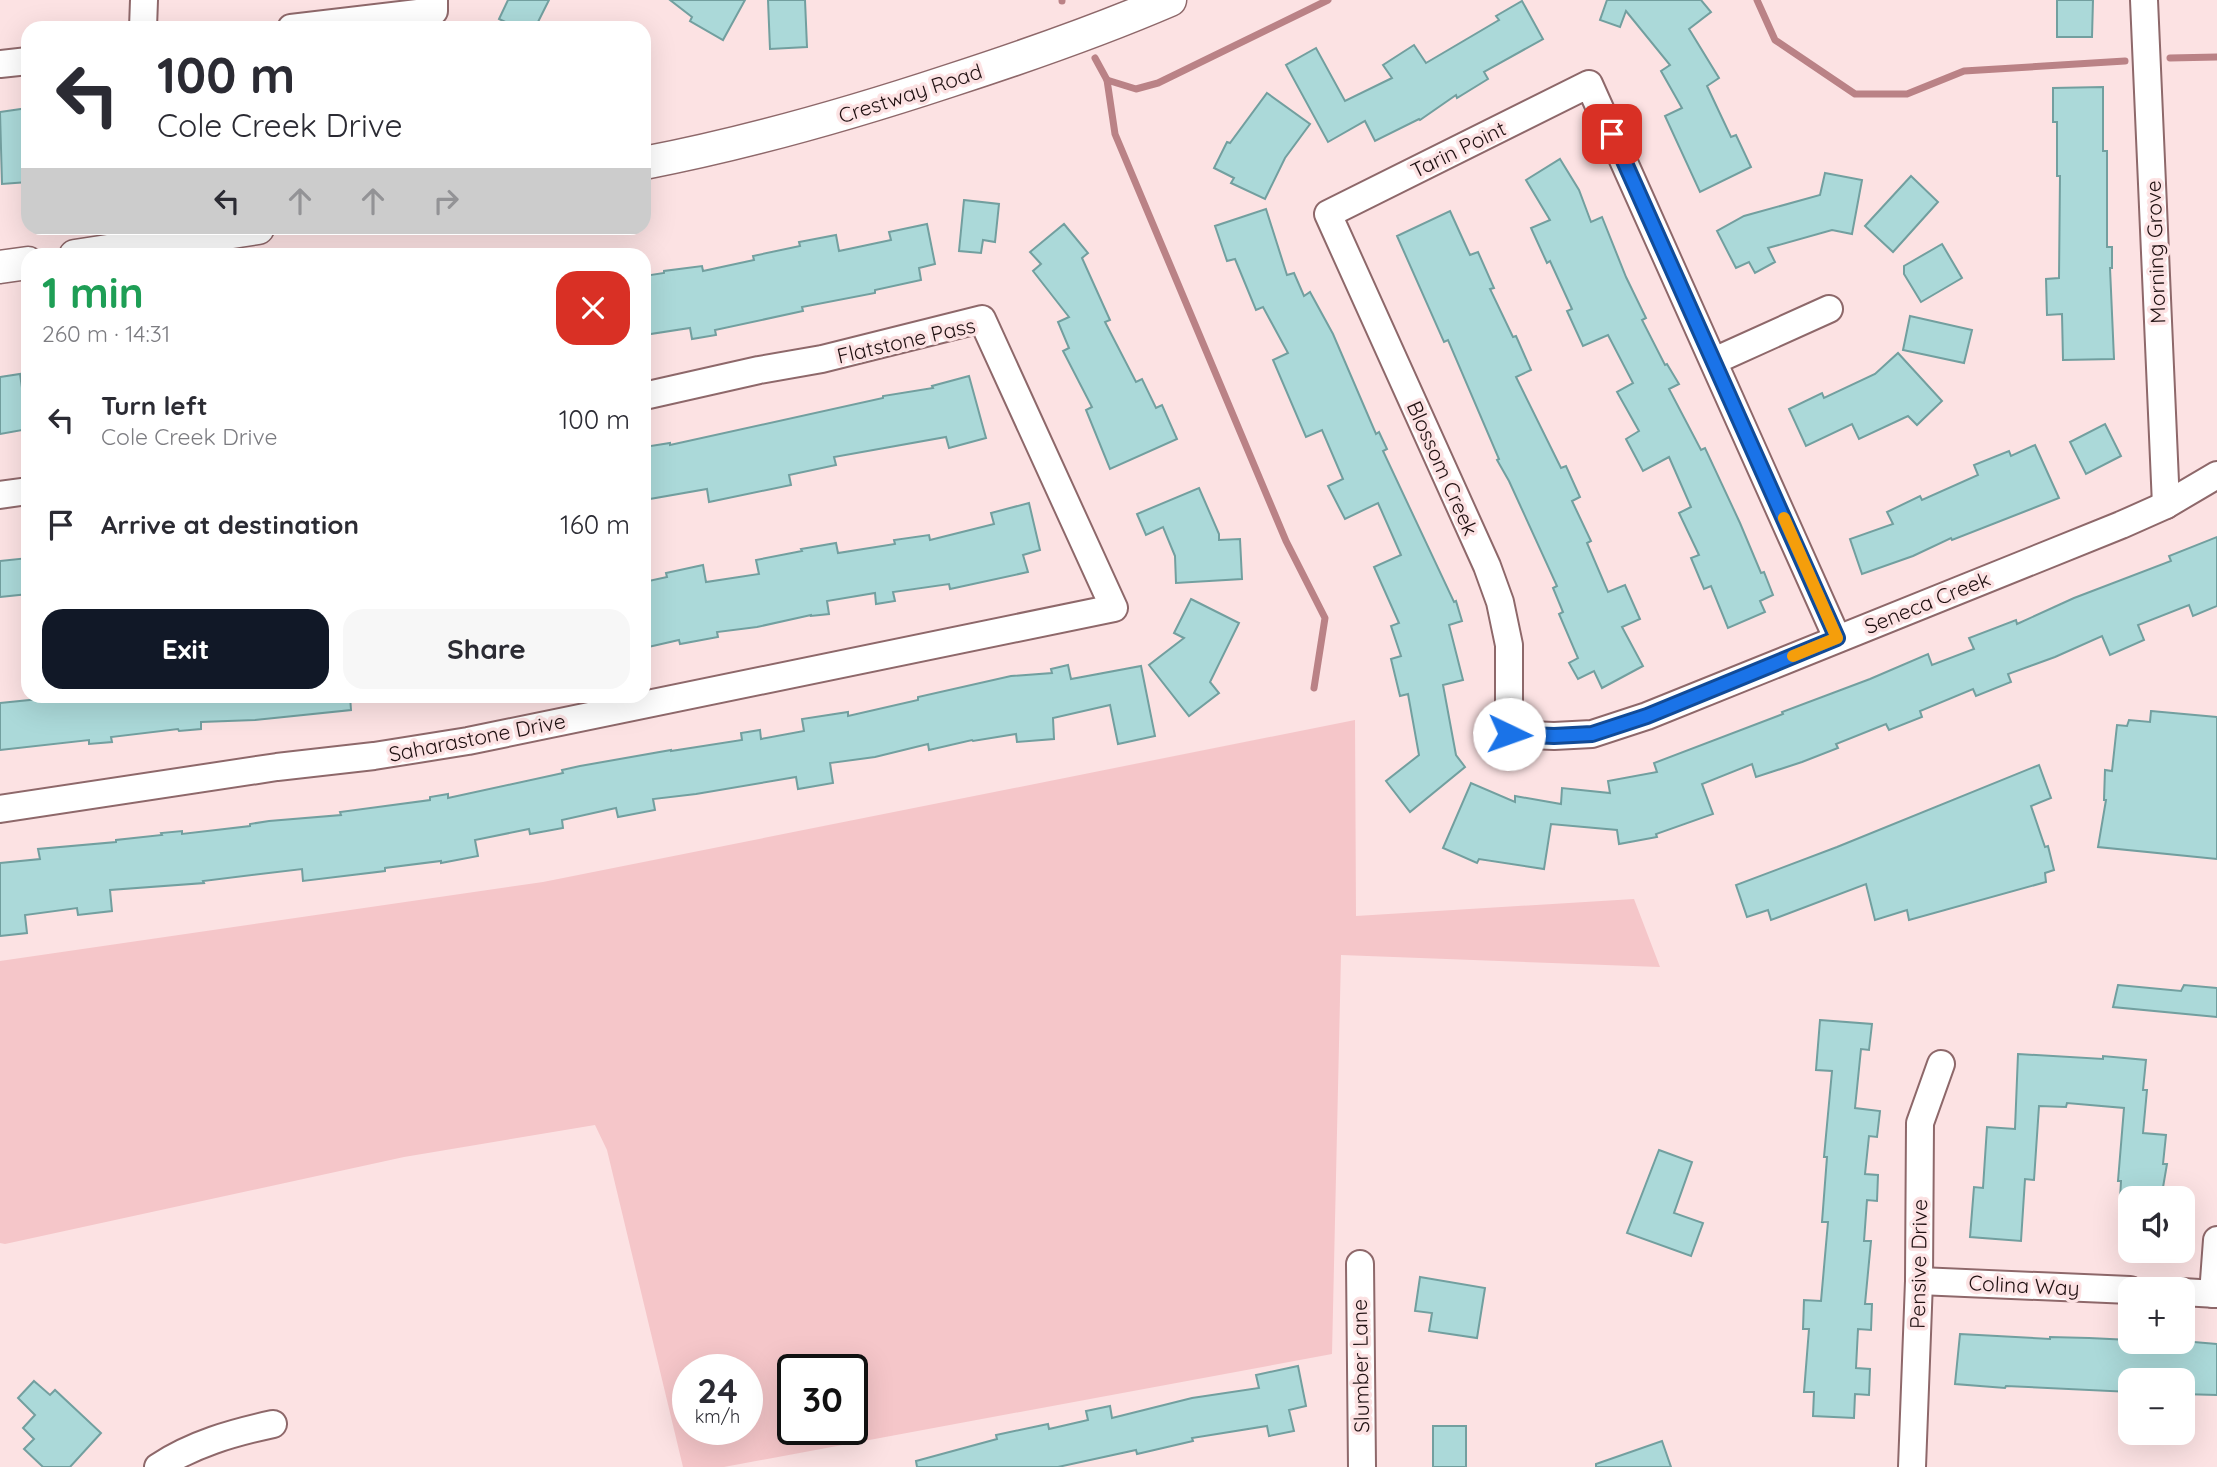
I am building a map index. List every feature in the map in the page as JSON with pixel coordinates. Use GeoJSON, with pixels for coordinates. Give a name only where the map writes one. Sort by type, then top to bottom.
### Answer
{"type":"FeatureCollection","features":[{"type":"Feature","properties":{"kind":"street"},"geometry":{"type":"LineString","coordinates":[[143,21],[144,0]]}},
{"type":"Feature","properties":{"kind":"street"},"geometry":{"type":"LineString","coordinates":[[350,21],[434,11],[434,0]]}},
{"type":"Feature","properties":{"kind":"street","name":"Crestway Road"},"geometry":{"type":"LineString","coordinates":[[651,162],[697,153],[849,114],[1024,57],[1170,0]]}},
{"type":"Feature","properties":{"kind":"street","name":"Morning Grove"},"geometry":{"type":"LineString","coordinates":[[2144,0],[2166,505]]}},
{"type":"Feature","properties":{"kind":"street"},"geometry":{"type":"LineString","coordinates":[[0,64],[21,62]]}},
{"type":"Feature","properties":{"kind":"street","name":"Tarin Point"},"geometry":{"type":"LineString","coordinates":[[1328,214],[1589,84],[1714,361]]}},
{"type":"Feature","properties":{"kind":"street","name":"Blossom Creek"},"geometry":{"type":"LineString","coordinates":[[1328,214],[1488,566],[1500,602],[1509,645],[1509,734]]}},
{"type":"Feature","properties":{"kind":"street"},"geometry":{"type":"LineString","coordinates":[[127,248],[212,235]]}},
{"type":"Feature","properties":{"kind":"street"},"geometry":{"type":"LineString","coordinates":[[0,267],[21,264]]}},
{"type":"Feature","properties":{"kind":"street"},"geometry":{"type":"LineString","coordinates":[[1829,309],[1714,361],[1837,638]]}},
{"type":"Feature","properties":{"kind":"street","name":"Flatstone Pass"},"geometry":{"type":"LineString","coordinates":[[651,394],[822,359],[982,319],[1114,608]]}},
{"type":"Feature","properties":{"kind":"street","name":"Seneca Creek"},"geometry":{"type":"LineString","coordinates":[[1509,734],[1592,734],[1647,716],[2121,525],[2166,505],[2217,475]]}},
{"type":"Feature","properties":{"kind":"street"},"geometry":{"type":"LineString","coordinates":[[0,495],[21,492]]}},
{"type":"Feature","properties":{"kind":"street","name":"Saharastone Drive"},"geometry":{"type":"LineString","coordinates":[[0,809],[277,766],[374,756],[468,741],[1114,608]]}},
{"type":"Feature","properties":{"kind":"street","name":"Pensive Drive"},"geometry":{"type":"LineString","coordinates":[[1912,1467],[1919,1281],[1920,1123],[1941,1064]]}},
{"type":"Feature","properties":{"kind":"street"},"geometry":{"type":"LineString","coordinates":[[2195,1293],[2215,1294],[2217,1240]]}},
{"type":"Feature","properties":{"kind":"street","name":"Slumber Lane"},"geometry":{"type":"LineString","coordinates":[[1359,1466],[1360,1264]]}},
{"type":"Feature","properties":{"kind":"street","name":"Colina Way"},"geometry":{"type":"LineString","coordinates":[[1919,1281],[2118,1289]]}},
{"type":"Feature","properties":{"kind":"street"},"geometry":{"type":"LineString","coordinates":[[158,1467],[189,1460],[239,1432],[273,1424]]}},
{"type":"Feature","properties":{"kind":"shaded area"},"geometry":{"type":"Polygon","coordinates":[[[1355,720],[1356,916],[1634,899],[1660,967],[1341,955],[1332,1354],[868,1440],[868,1354],[777,1354],[777,1445],[842,1445],[724,1467],[683,1467],[678,1445],[763,1445],[763,1354],[672,1354],[672,1421],[607,1150],[595,1125],[404,1157],[0,1243],[0,961],[543,882],[1355,720]]]}},
{"type":"Feature","properties":{"kind":"building"},"geometry":{"type":"Polygon","coordinates":[[[508,0],[549,0],[538,21],[499,19],[508,0]]]}},
{"type":"Feature","properties":{"kind":"building"},"geometry":{"type":"Polygon","coordinates":[[[670,0],[745,0],[723,40],[690,21],[692,17],[670,0]]]}},
{"type":"Feature","properties":{"kind":"building"},"geometry":{"type":"Polygon","coordinates":[[[768,0],[805,0],[807,47],[770,49],[768,0]]]}},
{"type":"Feature","properties":{"kind":"building"},"geometry":{"type":"Polygon","coordinates":[[[1607,0],[1701,0],[1711,12],[1689,29],[1719,78],[1707,86],[1731,137],[1736,135],[1751,167],[1700,192],[1665,116],[1682,108],[1661,71],[1670,65],[1626,11],[1620,27],[1600,20],[1607,0]]]}},
{"type":"Feature","properties":{"kind":"building"},"geometry":{"type":"Polygon","coordinates":[[[2057,0],[2093,0],[2092,37],[2057,37],[2057,0]]]}},
{"type":"Feature","properties":{"kind":"building"},"geometry":{"type":"Polygon","coordinates":[[[1522,1],[1543,39],[1484,72],[1488,79],[1457,98],[1456,95],[1420,120],[1375,141],[1365,121],[1328,142],[1286,65],[1316,48],[1345,101],[1392,78],[1383,65],[1414,45],[1426,63],[1499,20],[1496,16],[1522,1]]]}},
{"type":"Feature","properties":{"kind":"building"},"geometry":{"type":"Polygon","coordinates":[[[2103,87],[2103,151],[2107,151],[2107,247],[2112,247],[2110,268],[2114,359],[2063,360],[2062,314],[2047,315],[2046,279],[2059,278],[2060,176],[2057,176],[2057,122],[2053,122],[2053,88],[2103,87]]]}},
{"type":"Feature","properties":{"kind":"building"},"geometry":{"type":"Polygon","coordinates":[[[1267,93],[1310,124],[1285,158],[1265,199],[1231,183],[1234,178],[1214,168],[1227,142],[1230,143],[1267,93]]]}},
{"type":"Feature","properties":{"kind":"building"},"geometry":{"type":"Polygon","coordinates":[[[21,109],[21,183],[2,184],[0,112],[21,109]]]}},
{"type":"Feature","properties":{"kind":"building"},"geometry":{"type":"Polygon","coordinates":[[[1560,159],[1579,190],[1591,222],[1602,217],[1646,318],[1642,320],[1665,365],[1667,364],[1679,384],[1669,389],[1701,450],[1705,448],[1773,595],[1760,601],[1765,612],[1728,628],[1711,586],[1704,589],[1691,558],[1699,555],[1679,513],[1691,507],[1669,457],[1643,471],[1626,439],[1639,431],[1617,392],[1633,383],[1608,335],[1583,346],[1567,311],[1572,309],[1531,228],[1550,220],[1526,180],[1560,159]]]}},
{"type":"Feature","properties":{"kind":"building"},"geometry":{"type":"Polygon","coordinates":[[[1825,173],[1862,180],[1852,234],[1832,230],[1768,248],[1775,262],[1755,273],[1749,262],[1736,268],[1717,231],[1744,216],[1820,195],[1825,173]]]}},
{"type":"Feature","properties":{"kind":"building"},"geometry":{"type":"Polygon","coordinates":[[[1911,176],[1938,202],[1893,252],[1865,226],[1911,176]]]}},
{"type":"Feature","properties":{"kind":"building"},"geometry":{"type":"Polygon","coordinates":[[[964,200],[999,204],[995,242],[983,240],[981,253],[959,251],[964,200]]]}},
{"type":"Feature","properties":{"kind":"building"},"geometry":{"type":"Polygon","coordinates":[[[1266,209],[1287,275],[1294,273],[1304,296],[1310,292],[1333,334],[1376,434],[1379,432],[1387,449],[1383,451],[1454,602],[1456,601],[1462,621],[1449,625],[1463,680],[1443,685],[1456,755],[1465,767],[1410,812],[1386,781],[1419,755],[1408,694],[1400,696],[1391,659],[1401,656],[1391,626],[1399,623],[1374,567],[1401,555],[1378,503],[1345,519],[1328,486],[1343,479],[1322,430],[1306,437],[1273,360],[1288,353],[1263,307],[1256,310],[1235,259],[1227,261],[1215,226],[1266,209]]]}},
{"type":"Feature","properties":{"kind":"building"},"geometry":{"type":"Polygon","coordinates":[[[1450,211],[1470,255],[1478,252],[1494,288],[1490,289],[1531,370],[1516,377],[1561,468],[1566,466],[1580,497],[1572,501],[1591,541],[1587,543],[1608,592],[1625,585],[1640,619],[1622,627],[1643,666],[1602,688],[1594,671],[1578,679],[1569,663],[1578,658],[1559,614],[1563,612],[1553,588],[1557,586],[1497,460],[1499,459],[1448,340],[1444,342],[1397,236],[1450,211]]]}},
{"type":"Feature","properties":{"kind":"building"},"geometry":{"type":"Polygon","coordinates":[[[927,224],[935,264],[919,268],[921,280],[875,290],[875,293],[802,307],[803,311],[715,330],[716,335],[692,339],[690,328],[651,334],[651,275],[702,266],[703,271],[754,260],[753,256],[800,246],[799,242],[836,235],[839,251],[891,240],[889,232],[927,224]]]}},
{"type":"Feature","properties":{"kind":"building"},"geometry":{"type":"Polygon","coordinates":[[[1064,224],[1088,253],[1082,258],[1110,320],[1105,322],[1136,382],[1142,379],[1156,408],[1162,405],[1177,439],[1110,469],[1086,410],[1092,407],[1063,351],[1069,348],[1058,322],[1069,317],[1033,271],[1041,264],[1030,252],[1064,224]]]}},
{"type":"Feature","properties":{"kind":"building"},"geometry":{"type":"Polygon","coordinates":[[[1942,244],[1962,278],[1921,302],[1904,274],[1904,266],[1942,244]]]}},
{"type":"Feature","properties":{"kind":"building"},"geometry":{"type":"Polygon","coordinates":[[[1910,316],[1972,330],[1964,363],[1903,350],[1910,316]]]}},
{"type":"Feature","properties":{"kind":"building"},"geometry":{"type":"Polygon","coordinates":[[[1898,353],[1942,401],[1917,425],[1908,416],[1859,439],[1852,424],[1806,446],[1789,409],[1822,393],[1824,398],[1875,374],[1898,353]]]}},
{"type":"Feature","properties":{"kind":"building"},"geometry":{"type":"Polygon","coordinates":[[[20,374],[21,430],[0,434],[0,377],[20,374]]]}},
{"type":"Feature","properties":{"kind":"building"},"geometry":{"type":"Polygon","coordinates":[[[969,376],[986,438],[949,448],[946,437],[834,457],[836,465],[789,475],[791,485],[709,502],[707,489],[651,499],[651,446],[670,445],[883,396],[933,388],[932,386],[969,376]]]}},
{"type":"Feature","properties":{"kind":"building"},"geometry":{"type":"Polygon","coordinates":[[[2105,424],[2121,456],[2086,474],[2070,442],[2105,424]]]}},
{"type":"Feature","properties":{"kind":"building"},"geometry":{"type":"Polygon","coordinates":[[[2035,445],[2059,498],[1862,574],[1850,539],[1893,524],[1887,512],[1920,496],[1922,500],[1978,475],[1974,465],[2009,451],[2011,456],[2035,445]]]}},
{"type":"Feature","properties":{"kind":"building"},"geometry":{"type":"Polygon","coordinates":[[[1199,488],[1219,534],[1219,540],[1240,539],[1242,579],[1176,583],[1175,556],[1163,527],[1146,535],[1137,514],[1199,488]]]}},
{"type":"Feature","properties":{"kind":"building"},"geometry":{"type":"Polygon","coordinates":[[[1029,503],[1040,550],[1023,555],[1028,572],[950,589],[949,584],[893,592],[895,601],[876,604],[875,593],[827,601],[829,614],[717,632],[718,637],[680,644],[679,640],[651,646],[651,580],[667,577],[666,573],[703,565],[706,582],[759,574],[756,560],[836,543],[838,553],[895,544],[894,540],[929,535],[930,540],[994,524],[991,513],[1029,503]]]}},
{"type":"Feature","properties":{"kind":"building"},"geometry":{"type":"Polygon","coordinates":[[[2217,537],[2217,606],[2193,616],[2189,605],[2138,625],[2144,640],[2110,655],[2102,636],[2008,674],[2011,682],[1976,696],[1973,689],[1920,711],[1922,717],[1889,730],[1886,724],[1836,744],[1838,748],[1756,777],[1752,764],[1702,784],[1713,814],[1656,834],[1657,837],[1619,844],[1617,830],[1551,824],[1544,869],[1479,859],[1477,863],[1443,848],[1471,783],[1515,802],[1515,796],[1561,804],[1562,788],[1610,793],[1608,781],[1657,772],[1654,763],[1783,714],[1782,712],[1928,654],[1932,665],[1974,649],[1969,638],[2016,620],[2017,624],[2074,598],[2171,561],[2169,556],[2217,537]]]}},
{"type":"Feature","properties":{"kind":"building"},"geometry":{"type":"Polygon","coordinates":[[[21,559],[21,595],[0,597],[0,561],[21,559]]]}},
{"type":"Feature","properties":{"kind":"building"},"geometry":{"type":"Polygon","coordinates":[[[1191,599],[1239,623],[1210,682],[1219,693],[1189,716],[1149,665],[1184,638],[1174,633],[1191,599]]]}},
{"type":"Feature","properties":{"kind":"building"},"geometry":{"type":"Polygon","coordinates":[[[1068,665],[1071,679],[1141,666],[1155,736],[1118,744],[1110,705],[1053,718],[1054,739],[1017,742],[1016,734],[929,750],[928,744],[875,757],[830,763],[833,783],[798,789],[796,777],[653,799],[655,810],[618,817],[616,808],[562,820],[563,828],[530,834],[529,829],[475,840],[478,856],[441,863],[385,868],[385,871],[303,881],[302,869],[203,881],[204,883],[110,890],[112,911],[78,915],[77,908],[25,915],[27,933],[0,936],[0,863],[40,859],[38,849],[116,842],[162,835],[161,833],[182,831],[182,834],[250,826],[269,821],[341,815],[340,812],[430,800],[430,797],[448,794],[448,798],[563,773],[562,770],[580,766],[742,740],[741,733],[760,730],[761,739],[804,731],[802,719],[848,712],[848,716],[1011,676],[1052,673],[1051,669],[1068,665]]]}},
{"type":"Feature","properties":{"kind":"building"},"geometry":{"type":"Polygon","coordinates":[[[21,701],[21,703],[350,703],[351,710],[255,720],[201,722],[201,729],[111,737],[112,742],[89,744],[89,740],[0,750],[0,703],[21,701]]]}},
{"type":"Feature","properties":{"kind":"building"},"geometry":{"type":"Polygon","coordinates":[[[2151,711],[2217,717],[2217,859],[2098,847],[2106,800],[2105,770],[2112,771],[2117,725],[2127,726],[2129,720],[2150,722],[2151,711]]]}},
{"type":"Feature","properties":{"kind":"building"},"geometry":{"type":"Polygon","coordinates":[[[2039,765],[2051,798],[2031,806],[2045,847],[2048,846],[2054,870],[2045,873],[2046,882],[1909,920],[1907,910],[1875,920],[1866,884],[1771,920],[1768,910],[1747,917],[1736,885],[2039,765]]]}},
{"type":"Feature","properties":{"kind":"building"},"geometry":{"type":"Polygon","coordinates":[[[2118,985],[2181,991],[2184,985],[2217,988],[2217,1017],[2113,1007],[2118,985]]]}},
{"type":"Feature","properties":{"kind":"building"},"geometry":{"type":"Polygon","coordinates":[[[1820,1020],[1872,1024],[1869,1050],[1861,1049],[1855,1108],[1880,1111],[1877,1137],[1869,1136],[1865,1174],[1878,1175],[1877,1201],[1867,1200],[1864,1241],[1871,1241],[1865,1304],[1872,1304],[1871,1330],[1858,1329],[1856,1368],[1870,1369],[1869,1395],[1855,1394],[1854,1418],[1813,1416],[1814,1392],[1804,1392],[1809,1329],[1803,1329],[1804,1300],[1821,1301],[1828,1222],[1822,1222],[1827,1157],[1824,1157],[1832,1071],[1816,1070],[1820,1020]]]}},
{"type":"Feature","properties":{"kind":"building"},"geometry":{"type":"Polygon","coordinates":[[[2018,1054],[2146,1060],[2143,1090],[2147,1090],[2143,1133],[2166,1135],[2163,1164],[2167,1164],[2163,1186],[2121,1186],[2121,1181],[2118,1181],[2124,1108],[2067,1103],[2066,1107],[2039,1106],[2034,1180],[2025,1179],[2021,1241],[1970,1237],[1974,1187],[1983,1188],[1987,1127],[2015,1129],[2018,1054]]]}},
{"type":"Feature","properties":{"kind":"building"},"geometry":{"type":"Polygon","coordinates":[[[1659,1150],[1692,1162],[1674,1213],[1703,1223],[1691,1256],[1627,1233],[1659,1150]]]}},
{"type":"Feature","properties":{"kind":"building"},"geometry":{"type":"Polygon","coordinates":[[[1420,1277],[1485,1288],[1477,1338],[1429,1331],[1432,1313],[1415,1311],[1420,1277]]]}},
{"type":"Feature","properties":{"kind":"building"},"geometry":{"type":"Polygon","coordinates":[[[1960,1334],[2118,1339],[2118,1354],[2195,1354],[2195,1342],[2217,1344],[2217,1395],[2195,1394],[2195,1368],[2118,1368],[2118,1391],[1955,1384],[1960,1334]]]}},
{"type":"Feature","properties":{"kind":"building"},"geometry":{"type":"Polygon","coordinates":[[[1298,1366],[1306,1406],[1289,1410],[1294,1431],[1269,1436],[1267,1426],[1192,1438],[1193,1441],[1137,1454],[1136,1450],[1058,1467],[917,1467],[916,1461],[997,1439],[996,1435],[1048,1424],[1049,1429],[1088,1420],[1086,1411],[1110,1406],[1112,1418],[1192,1398],[1259,1388],[1256,1375],[1298,1366]]]}},
{"type":"Feature","properties":{"kind":"building"},"geometry":{"type":"Polygon","coordinates":[[[34,1381],[50,1395],[55,1390],[101,1433],[70,1467],[43,1467],[24,1449],[34,1439],[23,1428],[35,1415],[18,1398],[34,1381]]]}},
{"type":"Feature","properties":{"kind":"building"},"geometry":{"type":"Polygon","coordinates":[[[1433,1426],[1466,1426],[1466,1467],[1433,1467],[1433,1426]]]}},
{"type":"Feature","properties":{"kind":"building"},"geometry":{"type":"Polygon","coordinates":[[[1662,1441],[1671,1467],[1596,1467],[1596,1464],[1662,1441]]]}},
{"type":"Feature","properties":{"kind":"waterway"},"geometry":{"type":"LineString","coordinates":[[1095,58],[1107,80],[1136,89],[1158,83],[1328,0]]}},
{"type":"Feature","properties":{"kind":"waterway"},"geometry":{"type":"LineString","coordinates":[[1757,0],[1775,40],[1855,94],[1907,94],[1964,71],[2125,61]]}},
{"type":"Feature","properties":{"kind":"waterway"},"geometry":{"type":"LineString","coordinates":[[2170,58],[2217,57]]}},
{"type":"Feature","properties":{"kind":"waterway"},"geometry":{"type":"LineString","coordinates":[[1107,80],[1115,134],[1286,541],[1325,618],[1314,688]]}},
{"type":"Feature","properties":{"kind":"slow traffic"},"geometry":{"type":"LineString","coordinates":[[1784,518],[1837,638],[1793,656]]}},
{"type":"Feature","properties":{"kind":"route"},"geometry":{"type":"LineString","coordinates":[[1509,734],[1592,734],[1647,716],[1837,638],[1612,134]]}}]}
